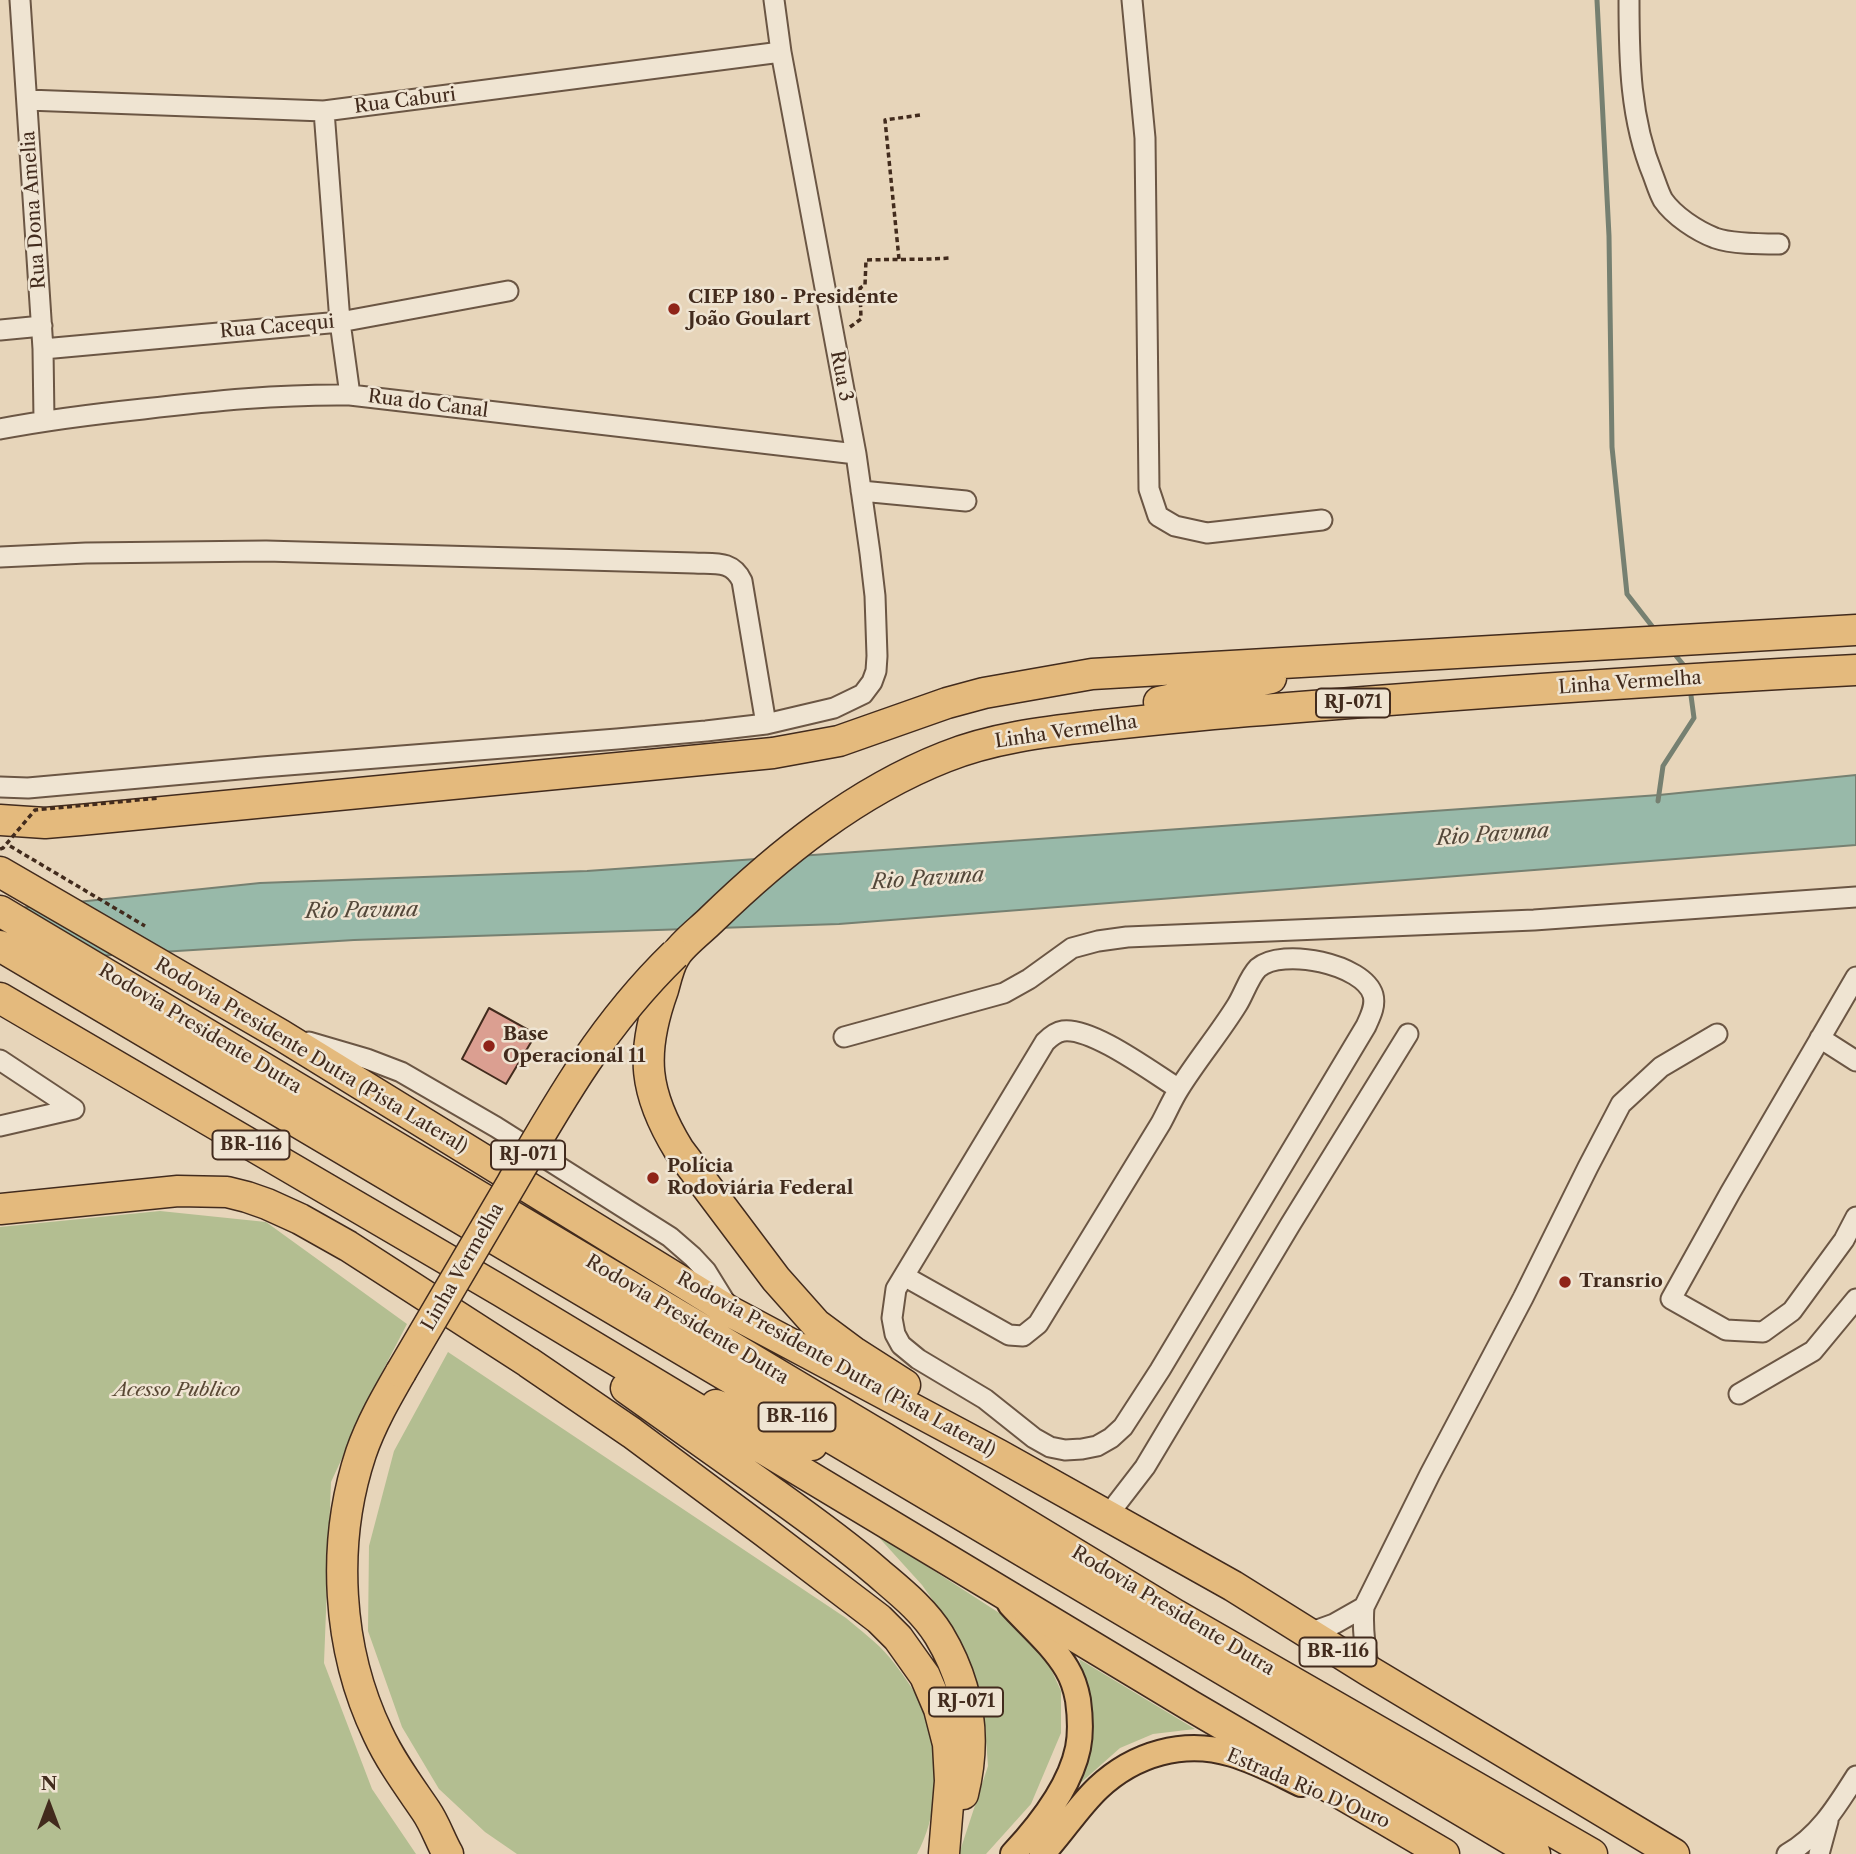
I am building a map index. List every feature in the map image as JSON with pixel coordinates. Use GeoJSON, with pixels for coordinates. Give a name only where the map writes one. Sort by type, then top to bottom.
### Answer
{"type":"FeatureCollection","features":[{"type":"Feature","properties":{"kind":"highway","name":"Linha Vermelha"},"geometry":{"type":"LineString","coordinates":[[1359,660],[1856,630]]}},
{"type":"Feature","properties":{"kind":"highway"},"geometry":{"type":"LineString","coordinates":[[1061,730],[1117,711],[1359,660]]}},
{"type":"Feature","properties":{"kind":"highway"},"geometry":{"type":"LineString","coordinates":[[3,832],[45,823],[773,753],[839,741],[947,703],[984,693],[1092,674],[1359,660]]}},
{"type":"Feature","properties":{"kind":"highway","name":"Linha Vermelha"},"geometry":{"type":"LineString","coordinates":[[428,1814],[391,1759],[370,1717],[351,1656],[343,1600],[344,1535],[361,1452],[401,1372],[587,1059],[633,997],[675,954],[763,873],[825,824],[871,793],[947,756],[1014,737],[1170,718],[1318,705],[1856,670]]}},
{"type":"Feature","properties":{"kind":"highway","name":"Rodovia Presidente Dutra (Pista Lateral)"},"geometry":{"type":"LineString","coordinates":[[0,872],[281,1035],[731,1312],[1009,1460],[1233,1586],[1674,1854]]}},
{"type":"Feature","properties":{"kind":"highway","name":"Rodovia Presidente Dutra"},"geometry":{"type":"LineString","coordinates":[[0,911],[1176,1615],[1592,1854]]}},
{"type":"Feature","properties":{"kind":"highway","name":"Rodovia Presidente Dutra"},"geometry":{"type":"LineString","coordinates":[[0,946],[1535,1854]]}},
{"type":"Feature","properties":{"kind":"highway","name":"RJ-071"},"geometry":{"type":"LineString","coordinates":[[675,954],[659,1001],[648,1048],[648,1068],[657,1109],[679,1150],[776,1279],[816,1324],[985,1436],[1009,1460]]}},
{"type":"Feature","properties":{"kind":"highway","name":"BR-116"},"geometry":{"type":"LineString","coordinates":[[0,998],[501,1291],[1191,1706],[1444,1854]]}},
{"type":"Feature","properties":{"kind":"highway"},"geometry":{"type":"LineString","coordinates":[[0,1209],[178,1191],[227,1192],[247,1197],[300,1219],[348,1246],[540,1370],[632,1433],[765,1531],[879,1619],[898,1638],[925,1676],[939,1709],[948,1744],[950,1781],[943,1854]]}},
{"type":"Feature","properties":{"kind":"highway","name":"RJ-071"},"geometry":{"type":"LineString","coordinates":[[501,1291],[621,1384],[842,1542],[914,1604],[938,1633],[954,1663],[971,1726],[966,1784],[958,1817],[943,1854]]}},
{"type":"Feature","properties":{"kind":"highway"},"geometry":{"type":"LineString","coordinates":[[678,1398],[713,1405],[746,1416],[837,1457],[1098,1606],[1161,1633]]}},
{"type":"Feature","properties":{"kind":"highway","name":"RJ-071"},"geometry":{"type":"LineString","coordinates":[[428,1814],[448,1854]]}},
{"type":"Feature","properties":{"kind":"highway","name":"RJ-071"},"geometry":{"type":"LineString","coordinates":[[428,1814],[472,1854]]}},
{"type":"Feature","properties":{"kind":"main road"},"geometry":{"type":"LineString","coordinates":[[992,1586],[1068,1670],[1075,1685],[1079,1708],[1078,1748],[1068,1776],[1055,1800],[1013,1854]]}},
{"type":"Feature","properties":{"kind":"main road","name":"Estrada Rio D'Ouro"},"geometry":{"type":"LineString","coordinates":[[1042,1854],[1096,1789],[1118,1772],[1152,1755],[1186,1748],[1211,1749],[1246,1759],[1405,1831]]}},
{"type":"Feature","properties":{"kind":"street","name":"Rua Dona Amelia"},"geometry":{"type":"LineString","coordinates":[[20,0],[42,326],[44,420]]}},
{"type":"Feature","properties":{"kind":"street","name":"Rua 3"},"geometry":{"type":"LineString","coordinates":[[0,787],[28,788],[766,724],[834,708],[863,694],[876,671],[870,553],[856,454],[781,52],[774,0]]}},
{"type":"Feature","properties":{"kind":"street"},"geometry":{"type":"LineString","coordinates":[[1132,0],[1145,138],[1149,489],[1158,516],[1175,526],[1207,533],[1322,520]]}},
{"type":"Feature","properties":{"kind":"street"},"geometry":{"type":"LineString","coordinates":[[1629,0],[1629,58],[1634,106],[1641,140],[1664,201],[1688,225],[1717,239],[1779,244]]}},
{"type":"Feature","properties":{"kind":"street","name":"Rua Caburi"},"geometry":{"type":"LineString","coordinates":[[27,100],[324,111],[781,52]]}},
{"type":"Feature","properties":{"kind":"street"},"geometry":{"type":"LineString","coordinates":[[324,111],[341,322],[350,395]]}},
{"type":"Feature","properties":{"kind":"street","name":"Rua Cacequi"},"geometry":{"type":"LineString","coordinates":[[43,349],[341,322],[508,291]]}},
{"type":"Feature","properties":{"kind":"street"},"geometry":{"type":"LineString","coordinates":[[0,330],[42,326]]}},
{"type":"Feature","properties":{"kind":"street","name":"Rua do Canal"},"geometry":{"type":"LineString","coordinates":[[0,429],[44,420],[266,396],[350,395],[856,454]]}},
{"type":"Feature","properties":{"kind":"street"},"geometry":{"type":"LineString","coordinates":[[861,491],[966,501]]}},
{"type":"Feature","properties":{"kind":"street"},"geometry":{"type":"LineString","coordinates":[[0,557],[266,551],[726,565],[733,567],[742,581],[766,724]]}},
{"type":"Feature","properties":{"kind":"street"},"geometry":{"type":"LineString","coordinates":[[844,1037],[1004,993],[1029,979],[1072,948],[1118,938],[1534,920],[1856,897]]}},
{"type":"Feature","properties":{"kind":"street"},"geometry":{"type":"LineString","coordinates":[[904,1276],[1009,1335],[1023,1336],[1038,1324],[1179,1089],[1238,1004],[1257,969],[1280,959],[1292,959],[1327,964],[1356,975],[1367,984],[1374,997],[1372,1013],[1366,1026],[1160,1370],[1123,1427],[1111,1438],[1097,1446],[1065,1450],[1050,1447],[1034,1438],[985,1399],[918,1359],[901,1345],[895,1334],[893,1303],[896,1289],[1045,1042],[1052,1036],[1061,1031],[1074,1031],[1097,1038],[1179,1089]]}},
{"type":"Feature","properties":{"kind":"street"},"geometry":{"type":"LineString","coordinates":[[1856,977],[1671,1298],[1726,1330],[1763,1332],[1792,1311],[1844,1240],[1856,1217]]}},
{"type":"Feature","properties":{"kind":"street"},"geometry":{"type":"LineString","coordinates":[[1108,1515],[1144,1467],[1408,1034]]}},
{"type":"Feature","properties":{"kind":"street"},"geometry":{"type":"LineString","coordinates":[[1369,1671],[1364,1646],[1364,1607],[1621,1104],[1661,1067],[1717,1034]]}},
{"type":"Feature","properties":{"kind":"street"},"geometry":{"type":"LineString","coordinates":[[1821,1038],[1856,1061]]}},
{"type":"Feature","properties":{"kind":"street"},"geometry":{"type":"LineString","coordinates":[[0,1060],[74,1109],[0,1126]]}},
{"type":"Feature","properties":{"kind":"street"},"geometry":{"type":"LineString","coordinates":[[1740,1394],[1813,1351],[1856,1299]]}},
{"type":"Feature","properties":{"kind":"street"},"geometry":{"type":"LineString","coordinates":[[1009,1460],[1034,1438]]}},
{"type":"Feature","properties":{"kind":"street"},"geometry":{"type":"LineString","coordinates":[[1309,1633],[1334,1624],[1364,1607]]}},
{"type":"Feature","properties":{"kind":"street"},"geometry":{"type":"LineString","coordinates":[[1787,1854],[1807,1840],[1830,1817],[1856,1776]]}},
{"type":"Feature","properties":{"kind":"street"},"geometry":{"type":"LineString","coordinates":[[1819,1854],[1830,1817]]}},
{"type":"Feature","properties":{"kind":"path"},"geometry":{"type":"LineString","coordinates":[[899,259],[885,120],[920,116]]}},
{"type":"Feature","properties":{"kind":"path"},"geometry":{"type":"LineString","coordinates":[[835,340],[861,318],[860,288],[865,285],[866,260],[950,258]]}},
{"type":"Feature","properties":{"kind":"path"},"geometry":{"type":"LineString","coordinates":[[0,849],[35,810],[159,798]]}},
{"type":"Feature","properties":{"kind":"path"},"geometry":{"type":"LineString","coordinates":[[3,832],[90,893]]}},
{"type":"Feature","properties":{"kind":"green space","name":"Acesso Publico"},"geometry":{"type":"Polygon","coordinates":[[[160,1211],[266,1222],[407,1324],[331,1482],[324,1663],[372,1789],[416,1854],[0,1854],[0,1227],[160,1211]]]}},
{"type":"Feature","properties":{"kind":"green space"},"geometry":{"type":"Polygon","coordinates":[[[448,1352],[846,1618],[885,1652],[917,1697],[933,1737],[936,1771],[933,1807],[924,1840],[917,1854],[517,1854],[485,1832],[439,1789],[402,1727],[368,1631],[369,1546],[394,1451],[448,1352]]]}},
{"type":"Feature","properties":{"kind":"green space"},"geometry":{"type":"Polygon","coordinates":[[[874,1532],[1007,1618],[1045,1656],[1061,1691],[1061,1733],[1031,1804],[986,1854],[958,1854],[988,1766],[983,1699],[959,1637],[922,1585],[874,1532]]]}},
{"type":"Feature","properties":{"kind":"green space"},"geometry":{"type":"Polygon","coordinates":[[[1079,1659],[1195,1729],[1153,1734],[1120,1748],[1076,1787],[1093,1738],[1090,1695],[1079,1659]]]}},
{"type":"Feature","properties":{"kind":"water","name":"Rio Pavuna"},"geometry":{"type":"Polygon","coordinates":[[[1856,775],[1856,845],[839,924],[354,940],[0,962],[0,910],[260,883],[587,871],[1659,795],[1856,775]]]}},
{"type":"Feature","properties":{"kind":"building","name":"Base Operacional 11"},"geometry":{"type":"Polygon","coordinates":[[[489,1008],[536,1034],[506,1084],[462,1059],[489,1008]]]}},
{"type":"Feature","properties":{"kind":"waterway"},"geometry":{"type":"LineString","coordinates":[[1597,0],[1609,236],[1612,447],[1627,594],[1655,630]]}},
{"type":"Feature","properties":{"kind":"waterway"},"geometry":{"type":"LineString","coordinates":[[1672,651],[1686,668]]}},
{"type":"Feature","properties":{"kind":"waterway"},"geometry":{"type":"LineString","coordinates":[[1658,801],[1663,766],[1694,718],[1690,688]]}},
{"type":"Feature","properties":{"kind":"place","name":"CIEP 180 - Presidente João Goulart"},"geometry":{"type":"Point","coordinates":[674,309]}},
{"type":"Feature","properties":{"kind":"place","name":"Base Operacional 11"},"geometry":{"type":"Point","coordinates":[489,1046]}},
{"type":"Feature","properties":{"kind":"place","name":"Polícia Rodoviária Federal"},"geometry":{"type":"Point","coordinates":[653,1178]}},
{"type":"Feature","properties":{"kind":"place","name":"Transrio"},"geometry":{"type":"Point","coordinates":[1565,1282]}}]}
